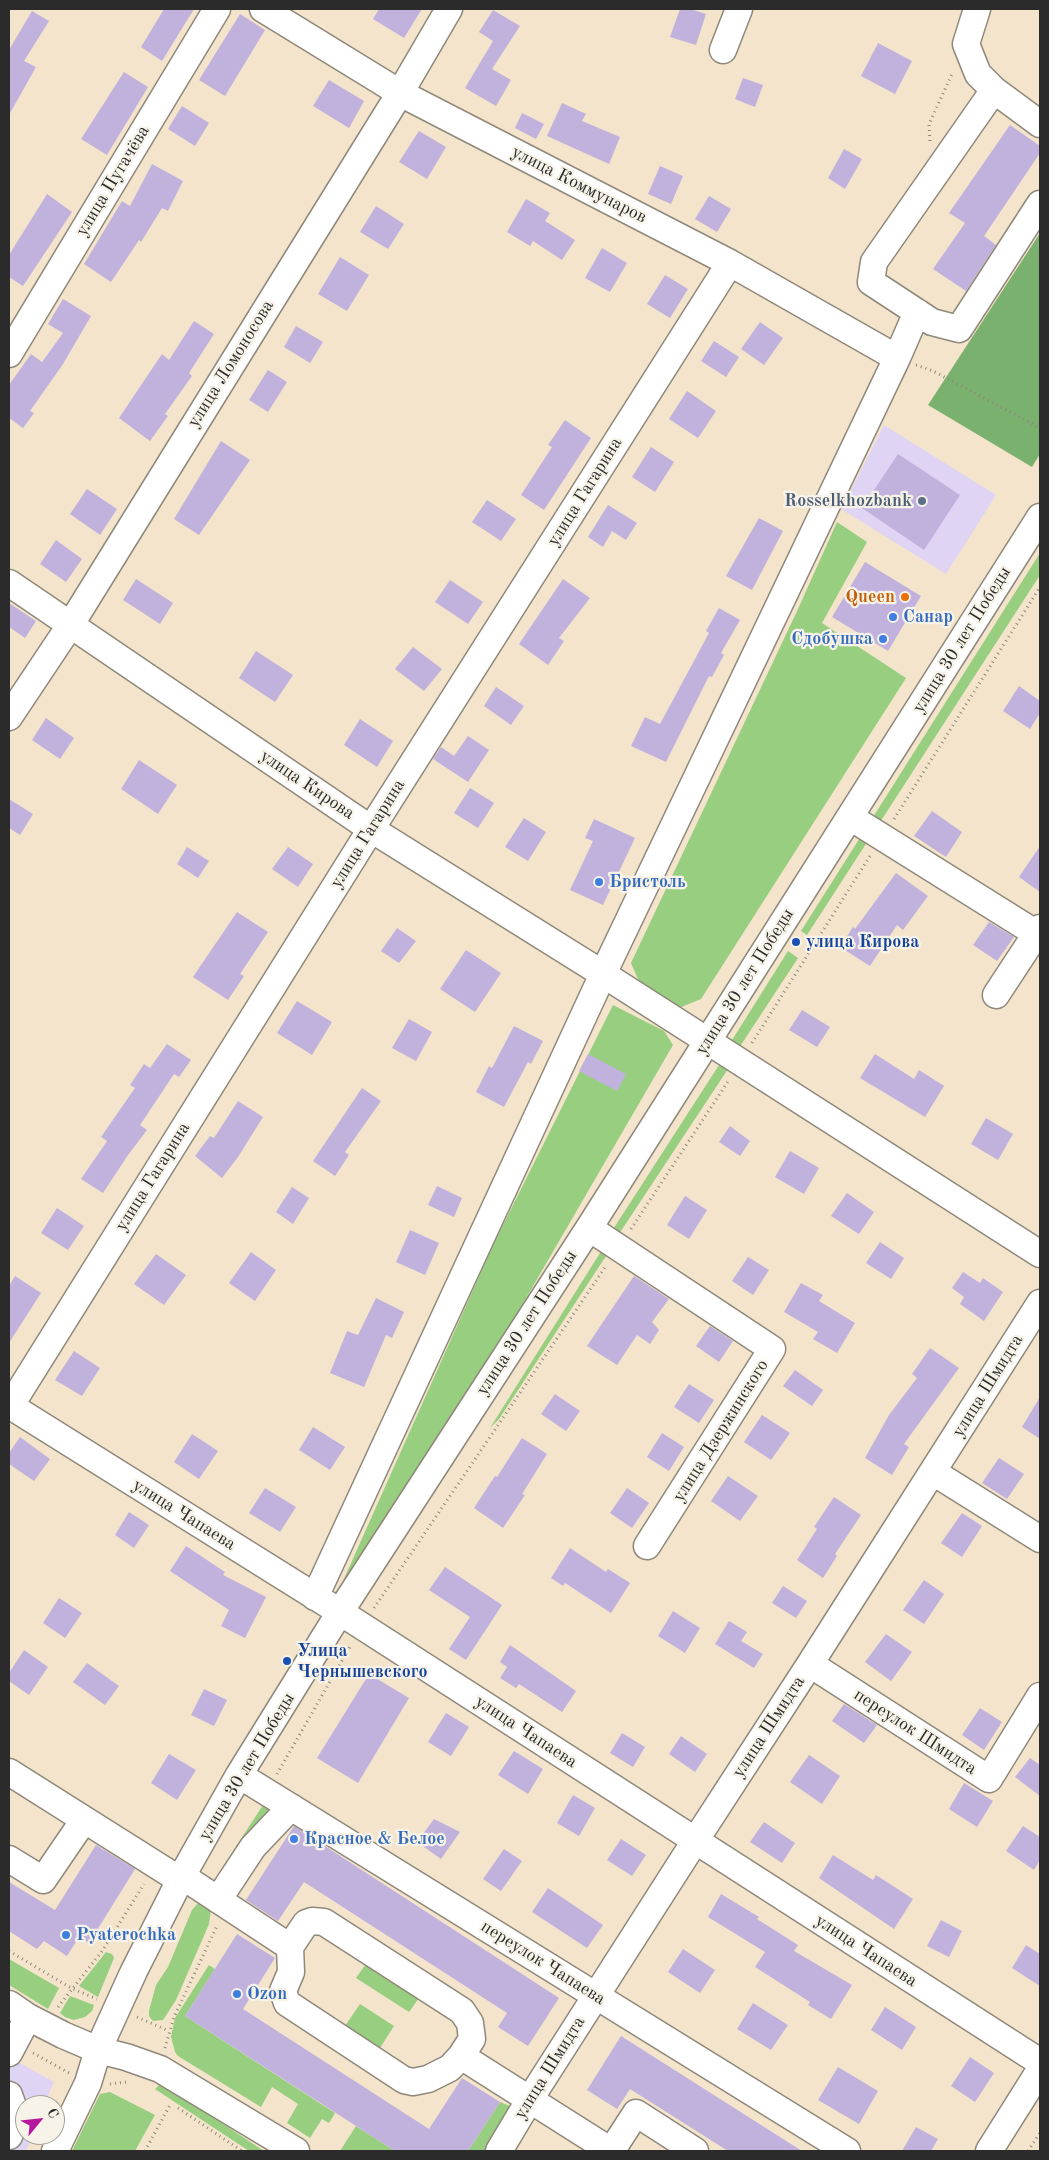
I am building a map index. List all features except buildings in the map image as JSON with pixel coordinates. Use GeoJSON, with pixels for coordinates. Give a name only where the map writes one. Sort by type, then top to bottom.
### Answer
{"type":"FeatureCollection","features":[{"type":"Feature","properties":{"kind":"street","name":"улица Пугачёва"},"geometry":{"type":"LineString","coordinates":[[9,354],[217,9]]}},
{"type":"Feature","properties":{"kind":"street","name":"улица Коммунаров"},"geometry":{"type":"LineString","coordinates":[[263,9],[400,93],[730,262],[897,358]]}},
{"type":"Feature","properties":{"kind":"street","name":"улица Ломоносова"},"geometry":{"type":"LineString","coordinates":[[9,717],[71,624],[400,93],[449,9]]}},
{"type":"Feature","properties":{"kind":"street"},"geometry":{"type":"LineString","coordinates":[[723,50],[739,9]]}},
{"type":"Feature","properties":{"kind":"street"},"geometry":{"type":"LineString","coordinates":[[976,9],[966,44],[978,74],[994,90],[1040,124]]}},
{"type":"Feature","properties":{"kind":"street"},"geometry":{"type":"LineString","coordinates":[[994,90],[874,262],[870,282],[932,322],[959,329],[1040,204]]}},
{"type":"Feature","properties":{"kind":"street","name":"улица Гагарина"},"geometry":{"type":"LineString","coordinates":[[9,1406],[730,262]]}},
{"type":"Feature","properties":{"kind":"street"},"geometry":{"type":"LineString","coordinates":[[315,1597],[603,974],[897,358],[917,312]]}},
{"type":"Feature","properties":{"kind":"street","name":"улица 30 лет Победы"},"geometry":{"type":"LineString","coordinates":[[55,2151],[88,2083],[98,2050],[175,1875],[340,1612],[589,1228],[1040,517]]}},
{"type":"Feature","properties":{"kind":"street","name":"улица Кирова"},"geometry":{"type":"LineString","coordinates":[[9,584],[71,624],[371,829],[603,974],[1040,1254]]}},
{"type":"Feature","properties":{"kind":"street"},"geometry":{"type":"LineString","coordinates":[[850,817],[1038,931],[996,995]]}},
{"type":"Feature","properties":{"kind":"street","name":"улица Дзержинского"},"geometry":{"type":"LineString","coordinates":[[589,1228],[772,1349],[647,1546]]}},
{"type":"Feature","properties":{"kind":"street","name":"улица Шмидта"},"geometry":{"type":"LineString","coordinates":[[498,2151],[694,1840],[810,1664],[1040,1303]]}},
{"type":"Feature","properties":{"kind":"street","name":"улица Чапаева"},"geometry":{"type":"LineString","coordinates":[[9,1406],[340,1612],[1040,2062]]}},
{"type":"Feature","properties":{"kind":"street"},"geometry":{"type":"LineString","coordinates":[[933,1472],[1040,1539]]}},
{"type":"Feature","properties":{"kind":"street","name":"переулок Шмидта"},"geometry":{"type":"LineString","coordinates":[[810,1664],[989,1779],[1040,1696]]}},
{"type":"Feature","properties":{"kind":"street"},"geometry":{"type":"LineString","coordinates":[[9,1772],[84,1820],[221,1902],[290,1947]]}},
{"type":"Feature","properties":{"kind":"street","name":"переулок Чапаева"},"geometry":{"type":"LineString","coordinates":[[239,1775],[847,2151]]}},
{"type":"Feature","properties":{"kind":"street"},"geometry":{"type":"LineString","coordinates":[[221,1902],[253,1848],[291,1807]]}},
{"type":"Feature","properties":{"kind":"street"},"geometry":{"type":"LineString","coordinates":[[9,1859],[43,1880],[84,1820]]}},
{"type":"Feature","properties":{"kind":"street"},"geometry":{"type":"LineString","coordinates":[[318,1920],[324,1922],[462,2011],[467,2016],[472,2030],[472,2039],[462,2056],[450,2068],[428,2080],[413,2082],[404,2080],[287,2004],[283,1991],[291,1972],[290,1947],[306,1923],[318,1920]]}},
{"type":"Feature","properties":{"kind":"street"},"geometry":{"type":"LineString","coordinates":[[11,2049],[18,2010],[98,2050],[126,2057],[160,2069],[296,2151]]}},
{"type":"Feature","properties":{"kind":"street"},"geometry":{"type":"LineString","coordinates":[[462,2056],[611,2151],[636,2113],[695,2151]]}},
{"type":"Feature","properties":{"kind":"street"},"geometry":{"type":"LineString","coordinates":[[989,2151],[1040,2070]]}},
{"type":"Feature","properties":{"kind":"street"},"geometry":{"type":"LineString","coordinates":[[9,2095],[15,2112],[9,2136]]}},
{"type":"Feature","properties":{"kind":"path"},"geometry":{"type":"LineString","coordinates":[[934,177],[929,124],[966,44]]}},
{"type":"Feature","properties":{"kind":"path"},"geometry":{"type":"LineString","coordinates":[[897,358],[933,371],[1040,428]]}},
{"type":"Feature","properties":{"kind":"path"},"geometry":{"type":"LineString","coordinates":[[267,1792],[362,1626],[618,1248],[740,1063]]}},
{"type":"Feature","properties":{"kind":"path"},"geometry":{"type":"LineString","coordinates":[[57,2009],[103,1950],[150,1874],[175,1875]]}},
{"type":"Feature","properties":{"kind":"path"},"geometry":{"type":"LineString","coordinates":[[167,2055],[165,2046],[168,2032],[178,2005],[212,1939],[221,1902]]}},
{"type":"Feature","properties":{"kind":"path"},"geometry":{"type":"LineString","coordinates":[[9,1952],[72,1988],[100,2000]]}},
{"type":"Feature","properties":{"kind":"path"},"geometry":{"type":"LineString","coordinates":[[137,2017],[168,2032]]}},
{"type":"Feature","properties":{"kind":"path"},"geometry":{"type":"LineString","coordinates":[[11,2049],[76,2077]]}},
{"type":"Feature","properties":{"kind":"path"},"geometry":{"type":"LineString","coordinates":[[106,2086],[113,2083],[132,2082]]}},
{"type":"Feature","properties":{"kind":"path"},"geometry":{"type":"LineString","coordinates":[[164,2099],[242,2151]]}},
{"type":"Feature","properties":{"kind":"path"},"geometry":{"type":"LineString","coordinates":[[145,2151],[171,2104]]}},
{"type":"Feature","properties":{"kind":"path"},"geometry":{"type":"LineString","coordinates":[[1028,2151],[1040,2133]]}},
{"type":"Feature","properties":{"kind":"shaded area"},"geometry":{"type":"Polygon","coordinates":[[[884,425],[996,495],[946,574],[841,509],[884,425]]]}},
{"type":"Feature","properties":{"kind":"shaded area"},"geometry":{"type":"Polygon","coordinates":[[[9,2057],[54,2082],[48,2095],[15,2095],[15,2145],[29,2145],[26,2151],[9,2151],[9,2057]]]}},
{"type":"Feature","properties":{"kind":"green space"},"geometry":{"type":"Polygon","coordinates":[[[1040,233],[1040,454],[1032,467],[928,405],[1040,233]]]}},
{"type":"Feature","properties":{"kind":"green space"},"geometry":{"type":"Polygon","coordinates":[[[837,522],[867,542],[822,623],[906,678],[701,999],[679,1008],[641,986],[631,963],[837,522]]]}},
{"type":"Feature","properties":{"kind":"green space"},"geometry":{"type":"Polygon","coordinates":[[[1040,553],[1040,575],[807,935],[801,931],[1040,553]]]}},
{"type":"Feature","properties":{"kind":"green space"},"geometry":{"type":"Polygon","coordinates":[[[788,951],[798,958],[737,1051],[729,1045],[788,951]]]}},
{"type":"Feature","properties":{"kind":"green space"},"geometry":{"type":"Polygon","coordinates":[[[613,1005],[664,1031],[673,1045],[461,1410],[339,1590],[494,1243],[613,1005]]]}},
{"type":"Feature","properties":{"kind":"green space"},"geometry":{"type":"Polygon","coordinates":[[[719,1065],[728,1069],[617,1237],[610,1234],[719,1065]]]}},
{"type":"Feature","properties":{"kind":"green space"},"geometry":{"type":"Polygon","coordinates":[[[605,1245],[610,1250],[499,1419],[490,1428],[605,1245]]]}},
{"type":"Feature","properties":{"kind":"green space"},"geometry":{"type":"Polygon","coordinates":[[[263,1805],[270,1809],[257,1831],[223,1871],[222,1868],[263,1805]]]}},
{"type":"Feature","properties":{"kind":"green space"},"geometry":{"type":"Polygon","coordinates":[[[199,1902],[211,1909],[209,1924],[176,2000],[163,2020],[153,2021],[149,2016],[149,2011],[156,1985],[168,1967],[192,1910],[199,1902]]]}},
{"type":"Feature","properties":{"kind":"green space"},"geometry":{"type":"Polygon","coordinates":[[[106,1952],[112,1954],[114,1958],[98,1997],[79,1986],[106,1952]]]}},
{"type":"Feature","properties":{"kind":"green space"},"geometry":{"type":"Polygon","coordinates":[[[9,1959],[59,1988],[48,2009],[9,1985],[9,1959]]]}},
{"type":"Feature","properties":{"kind":"green space"},"geometry":{"type":"Polygon","coordinates":[[[368,1961],[421,1995],[409,2012],[356,1978],[368,1961]]]}},
{"type":"Feature","properties":{"kind":"green space"},"geometry":{"type":"Polygon","coordinates":[[[209,1965],[215,1969],[185,2016],[335,2113],[329,2123],[322,2119],[310,2138],[287,2123],[298,2104],[272,2087],[261,2107],[178,2056],[175,2052],[171,2037],[175,2018],[209,1965]]]}},
{"type":"Feature","properties":{"kind":"green space"},"geometry":{"type":"Polygon","coordinates":[[[70,1996],[94,2005],[92,2011],[85,2017],[74,2020],[65,2017],[60,2013],[70,1996]]]}},
{"type":"Feature","properties":{"kind":"green space"},"geometry":{"type":"Polygon","coordinates":[[[360,2004],[394,2026],[380,2048],[345,2026],[360,2004]]]}},
{"type":"Feature","properties":{"kind":"green space"},"geometry":{"type":"Polygon","coordinates":[[[161,2083],[264,2151],[249,2151],[155,2089],[161,2083]]]}},
{"type":"Feature","properties":{"kind":"green space"},"geometry":{"type":"Polygon","coordinates":[[[110,2092],[155,2115],[135,2151],[72,2151],[100,2094],[110,2092]]]}},
{"type":"Feature","properties":{"kind":"green space"},"geometry":{"type":"Polygon","coordinates":[[[500,2102],[512,2107],[489,2151],[468,2151],[500,2102]]]}},
{"type":"Feature","properties":{"kind":"green space"},"geometry":{"type":"Polygon","coordinates":[[[356,2126],[395,2151],[340,2151],[356,2126]]]}},
{"type":"Feature","properties":{"kind":"place","name":"Rosselkhozbank"},"geometry":{"type":"Point","coordinates":[922,501]}},
{"type":"Feature","properties":{"kind":"place","name":"Queen"},"geometry":{"type":"Point","coordinates":[905,597]}},
{"type":"Feature","properties":{"kind":"place","name":"Санар"},"geometry":{"type":"Point","coordinates":[893,617]}},
{"type":"Feature","properties":{"kind":"place","name":"Сдобушка"},"geometry":{"type":"Point","coordinates":[883,639]}},
{"type":"Feature","properties":{"kind":"place","name":"Бристоль"},"geometry":{"type":"Point","coordinates":[599,882]}},
{"type":"Feature","properties":{"kind":"place","name":"улица Кирова"},"geometry":{"type":"Point","coordinates":[796,942]}},
{"type":"Feature","properties":{"kind":"place","name":"Улица Чернышевского"},"geometry":{"type":"Point","coordinates":[287,1661]}},
{"type":"Feature","properties":{"kind":"place","name":"Красное & Белое"},"geometry":{"type":"Point","coordinates":[294,1839]}},
{"type":"Feature","properties":{"kind":"place","name":"Pyaterochka"},"geometry":{"type":"Point","coordinates":[66,1935]}},
{"type":"Feature","properties":{"kind":"place","name":"Ozon"},"geometry":{"type":"Point","coordinates":[237,1994]}}]}
